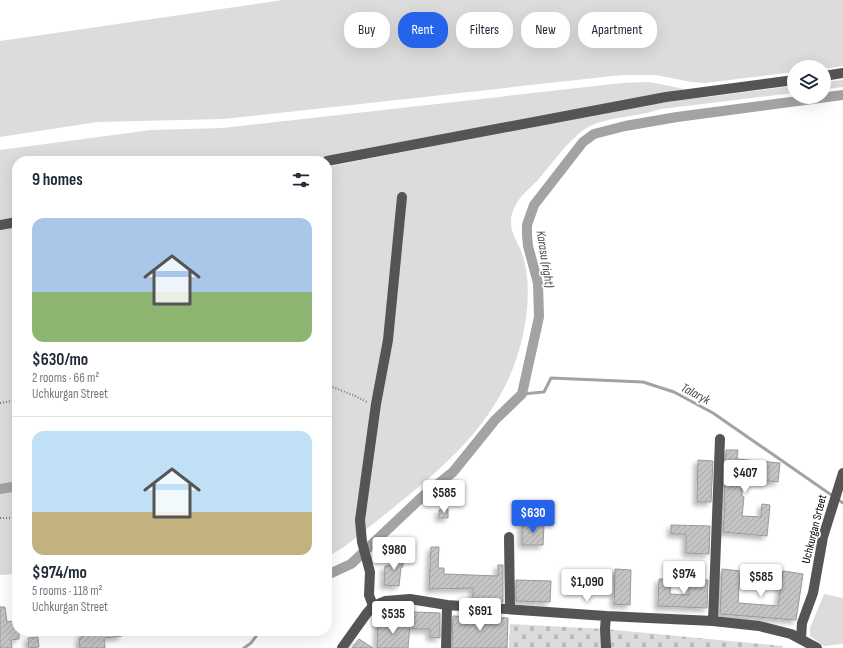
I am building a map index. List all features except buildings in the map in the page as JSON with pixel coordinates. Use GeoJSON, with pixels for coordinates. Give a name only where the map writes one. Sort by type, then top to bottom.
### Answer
{"type":"FeatureCollection","features":[{"type":"Feature","properties":{"kind":"street"},"geometry":{"type":"LineString","coordinates":[[831,75],[843,73]]}},
{"type":"Feature","properties":{"kind":"street"},"geometry":{"type":"LineString","coordinates":[[332,160],[666,97],[787,81]]}},
{"type":"Feature","properties":{"kind":"street"},"geometry":{"type":"LineString","coordinates":[[373,606],[369,595],[370,572],[362,542],[360,520],[376,404],[388,340],[402,197]]}},
{"type":"Feature","properties":{"kind":"street"},"geometry":{"type":"LineString","coordinates":[[0,225],[12,223]]}},
{"type":"Feature","properties":{"kind":"street"},"geometry":{"type":"LineString","coordinates":[[713,621],[720,439]]}},
{"type":"Feature","properties":{"kind":"street","name":"Uchkurgan Srteet"},"geometry":{"type":"LineString","coordinates":[[801,638],[802,623],[813,593],[823,537],[843,473]]}},
{"type":"Feature","properties":{"kind":"street"},"geometry":{"type":"LineString","coordinates":[[509,537],[510,609]]}},
{"type":"Feature","properties":{"kind":"street"},"geometry":{"type":"LineString","coordinates":[[342,648],[373,606],[385,602],[403,600],[424,601],[447,605],[606,616],[713,621],[770,628],[801,638],[817,648]]}},
{"type":"Feature","properties":{"kind":"street"},"geometry":{"type":"LineString","coordinates":[[446,648],[447,605]]}},
{"type":"Feature","properties":{"kind":"street"},"geometry":{"type":"LineString","coordinates":[[606,616],[606,648]]}},
{"type":"Feature","properties":{"kind":"path"},"geometry":{"type":"LineString","coordinates":[[332,387],[353,394],[363,401],[376,404]]}},
{"type":"Feature","properties":{"kind":"path"},"geometry":{"type":"LineString","coordinates":[[0,403],[12,401]]}},
{"type":"Feature","properties":{"kind":"path"},"geometry":{"type":"LineString","coordinates":[[0,518],[12,518]]}},
{"type":"Feature","properties":{"kind":"green space"},"geometry":{"type":"Polygon","coordinates":[[[283,0],[843,0],[843,66],[831,68],[831,60],[787,60],[787,73],[705,83],[691,82],[656,75],[622,75],[224,119],[97,122],[0,137],[0,41],[283,0]]]}},
{"type":"Feature","properties":{"kind":"green space"},"geometry":{"type":"Polygon","coordinates":[[[843,80],[843,87],[831,88],[831,81],[843,80]]]}},
{"type":"Feature","properties":{"kind":"green space"},"geometry":{"type":"Polygon","coordinates":[[[649,82],[685,89],[330,156],[12,156],[12,218],[0,220],[0,150],[151,130],[223,128],[622,83],[649,82]]]}},
{"type":"Feature","properties":{"kind":"green space"},"geometry":{"type":"Polygon","coordinates":[[[787,87],[787,94],[661,109],[643,114],[607,120],[583,130],[569,143],[538,180],[521,197],[512,213],[511,224],[513,234],[523,256],[528,288],[522,341],[511,374],[504,388],[490,412],[454,455],[411,494],[344,547],[332,554],[332,166],[610,111],[693,98],[787,87]]]}},
{"type":"Feature","properties":{"kind":"green space"},"geometry":{"type":"Polygon","coordinates":[[[12,228],[12,574],[0,575],[0,230],[12,228]]]}},
{"type":"Feature","properties":{"kind":"green space"},"geometry":{"type":"Polygon","coordinates":[[[824,594],[843,598],[843,644],[824,646],[810,636],[810,628],[824,594]]]}},
{"type":"Feature","properties":{"kind":"green space"},"geometry":{"type":"Polygon","coordinates":[[[510,624],[605,629],[783,646],[783,648],[509,648],[510,624]]]}},
{"type":"Feature","properties":{"kind":"waterway","name":"Karasu (right)"},"geometry":{"type":"LineString","coordinates":[[332,573],[351,564],[422,497],[453,472],[495,420],[522,394],[539,317],[538,283],[528,246],[527,225],[534,205],[583,142],[594,134],[625,126],[677,117],[843,95]]}},
{"type":"Feature","properties":{"kind":"waterway","name":"Talaryk"},"geometry":{"type":"LineString","coordinates":[[522,394],[544,392],[551,378],[643,382],[674,392],[713,413],[843,503]]}},
{"type":"Feature","properties":{"kind":"waterway","name":"Karasu (right)"},"geometry":{"type":"LineString","coordinates":[[0,489],[12,487]]}},
{"type":"Feature","properties":{"kind":"waterway"},"geometry":{"type":"LineString","coordinates":[[244,648],[251,643],[256,636]]}}]}
